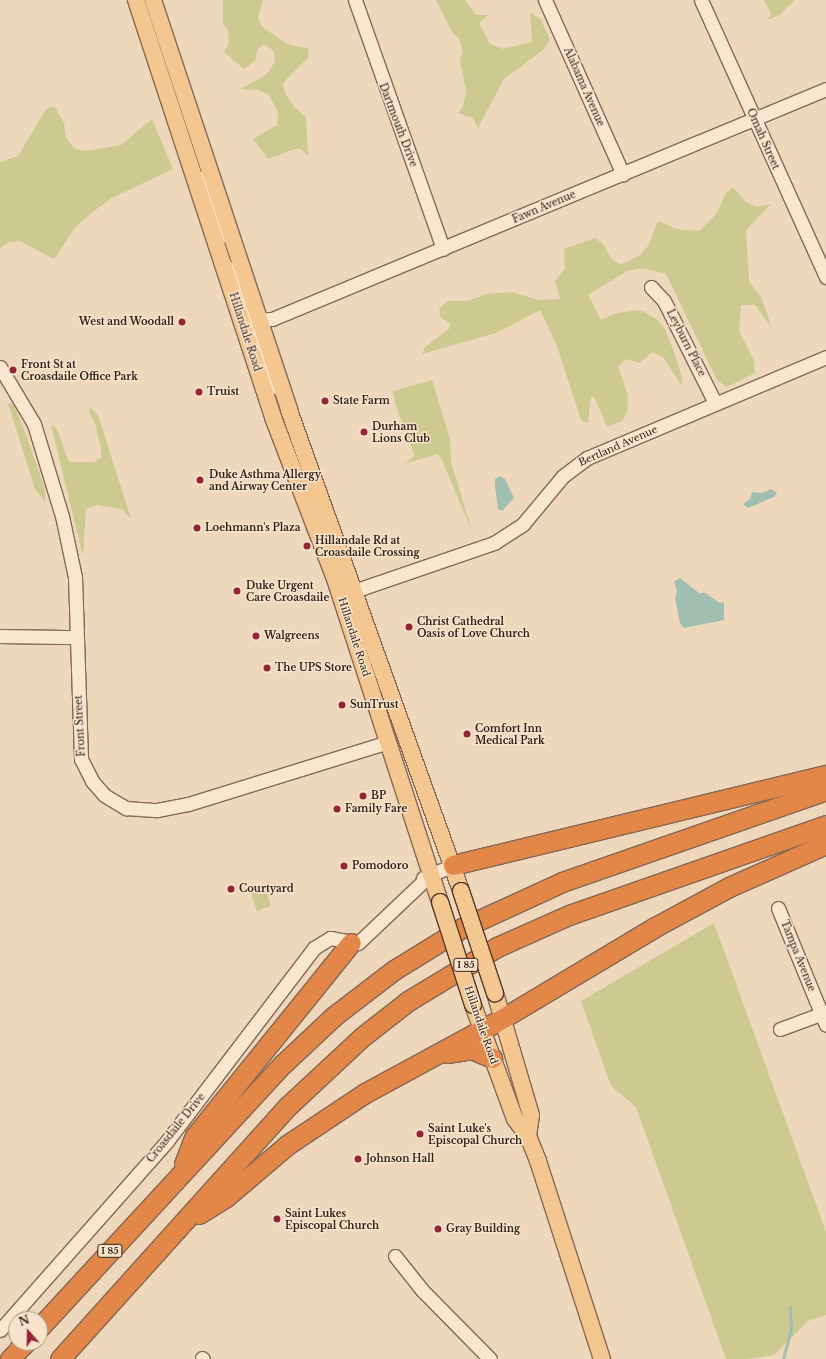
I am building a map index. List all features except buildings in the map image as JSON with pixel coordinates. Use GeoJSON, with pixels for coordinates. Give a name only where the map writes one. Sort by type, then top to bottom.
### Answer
{"type":"FeatureCollection","features":[{"type":"Feature","properties":{"kind":"highway"},"geometry":{"type":"LineString","coordinates":[[453,866],[826,775]]}},
{"type":"Feature","properties":{"kind":"highway","name":"I 85"},"geometry":{"type":"LineString","coordinates":[[48,1318],[180,1175],[310,1038],[362,993],[428,948],[493,912],[562,882],[826,790]]}},
{"type":"Feature","properties":{"kind":"highway","name":"I 85"},"geometry":{"type":"LineString","coordinates":[[60,1359],[182,1224],[321,1074],[386,1017],[448,975],[497,947],[569,915],[826,825]]}},
{"type":"Feature","properties":{"kind":"highway"},"geometry":{"type":"LineString","coordinates":[[182,1224],[226,1197],[269,1158],[312,1126],[365,1093],[436,1056],[503,1018],[690,908],[826,844]]}},
{"type":"Feature","properties":{"kind":"highway"},"geometry":{"type":"LineString","coordinates":[[180,1175],[195,1136],[351,943]]}},
{"type":"Feature","properties":{"kind":"highway"},"geometry":{"type":"LineString","coordinates":[[436,1056],[467,1049],[492,1058]]}},
{"type":"Feature","properties":{"kind":"highway"},"geometry":{"type":"LineString","coordinates":[[10,1359],[18,1351]]}},
{"type":"Feature","properties":{"kind":"main road","name":"Hillandale Road"},"geometry":{"type":"LineString","coordinates":[[136,0],[274,420],[340,596],[482,1029],[514,1119],[528,1136],[602,1359]]}},
{"type":"Feature","properties":{"kind":"main road","name":"Hillandale Road"},"geometry":{"type":"LineString","coordinates":[[153,0],[289,410],[356,590],[453,866],[495,993],[531,1116],[528,1136]]}},
{"type":"Feature","properties":{"kind":"street","name":"Dartmouth Drive"},"geometry":{"type":"LineString","coordinates":[[354,0],[443,249]]}},
{"type":"Feature","properties":{"kind":"street","name":"Alabama Avenue"},"geometry":{"type":"LineString","coordinates":[[545,0],[623,174]]}},
{"type":"Feature","properties":{"kind":"street","name":"Omah Street"},"geometry":{"type":"LineString","coordinates":[[701,0],[826,277]]}},
{"type":"Feature","properties":{"kind":"street","name":"Fawn Avenue"},"geometry":{"type":"LineString","coordinates":[[260,322],[443,249],[826,89]]}},
{"type":"Feature","properties":{"kind":"street"},"geometry":{"type":"LineString","coordinates":[[194,179],[200,178],[205,183],[219,224],[238,255]]}},
{"type":"Feature","properties":{"kind":"street"},"geometry":{"type":"LineString","coordinates":[[222,263],[238,281],[250,317],[260,322]]}},
{"type":"Feature","properties":{"kind":"street","name":"Leyburn Place"},"geometry":{"type":"LineString","coordinates":[[651,287],[664,301],[715,403]]}},
{"type":"Feature","properties":{"kind":"street"},"geometry":{"type":"LineString","coordinates":[[244,328],[256,337],[266,369],[289,410]]}},
{"type":"Feature","properties":{"kind":"street","name":"Bertland Avenue"},"geometry":{"type":"LineString","coordinates":[[340,596],[494,543],[523,524],[575,465],[715,403],[826,357]]}},
{"type":"Feature","properties":{"kind":"street","name":"Front Street"},"geometry":{"type":"LineString","coordinates":[[0,367],[34,424],[62,516],[75,577],[81,760],[92,781],[104,795],[126,808],[143,812],[188,804],[388,742]]}},
{"type":"Feature","properties":{"kind":"street"},"geometry":{"type":"LineString","coordinates":[[0,636],[76,637]]}},
{"type":"Feature","properties":{"kind":"street"},"geometry":{"type":"LineString","coordinates":[[351,943],[389,903],[417,881],[453,866]]}},
{"type":"Feature","properties":{"kind":"street","name":"Tampa Avenue"},"geometry":{"type":"LineString","coordinates":[[778,908],[824,1017]]}},
{"type":"Feature","properties":{"kind":"street","name":"Croasdaile Drive"},"geometry":{"type":"LineString","coordinates":[[0,1330],[166,1141],[314,948],[330,938],[351,943]]}},
{"type":"Feature","properties":{"kind":"street"},"geometry":{"type":"LineString","coordinates":[[780,1029],[824,1017]]}},
{"type":"Feature","properties":{"kind":"street"},"geometry":{"type":"LineString","coordinates":[[395,1256],[422,1290],[490,1359]]}},
{"type":"Feature","properties":{"kind":"shaded area"},"geometry":{"type":"Polygon","coordinates":[[[223,0],[263,0],[258,18],[261,26],[287,44],[309,49],[308,58],[283,83],[285,93],[294,107],[306,117],[308,156],[301,149],[295,149],[268,159],[253,139],[277,125],[278,112],[269,95],[258,90],[240,89],[266,75],[275,62],[274,51],[264,44],[258,49],[255,61],[244,69],[224,52],[229,43],[228,30],[223,24],[223,0]]]}},
{"type":"Feature","properties":{"kind":"shaded area"},"geometry":{"type":"Polygon","coordinates":[[[436,0],[465,0],[476,15],[488,15],[479,23],[490,44],[503,49],[532,42],[530,12],[541,20],[550,40],[543,50],[504,79],[478,128],[473,118],[458,113],[463,107],[466,91],[460,60],[463,52],[459,38],[452,32],[436,0]]]}},
{"type":"Feature","properties":{"kind":"shaded area"},"geometry":{"type":"Polygon","coordinates":[[[764,0],[795,0],[779,15],[767,20],[771,14],[764,0]]]}},
{"type":"Feature","properties":{"kind":"shaded area"},"geometry":{"type":"Polygon","coordinates":[[[54,106],[64,123],[66,138],[74,148],[84,151],[121,145],[152,119],[173,169],[112,198],[94,211],[76,226],[54,259],[20,241],[9,242],[0,248],[0,162],[18,156],[46,109],[54,106]]]}},
{"type":"Feature","properties":{"kind":"shaded area"},"geometry":{"type":"Polygon","coordinates":[[[733,187],[746,202],[757,207],[771,204],[746,230],[749,282],[761,297],[772,328],[755,305],[741,305],[739,331],[754,361],[755,373],[727,387],[717,380],[666,274],[643,268],[627,271],[588,295],[601,320],[616,313],[641,310],[656,319],[665,329],[674,352],[682,377],[681,385],[663,357],[652,352],[640,363],[626,359],[618,367],[628,395],[627,413],[622,421],[607,427],[595,398],[591,396],[588,423],[581,420],[557,346],[540,310],[496,333],[422,354],[425,347],[449,329],[450,323],[441,318],[439,308],[448,301],[467,301],[487,294],[512,292],[538,300],[560,299],[555,281],[565,268],[564,249],[595,238],[603,244],[611,258],[621,265],[640,255],[648,246],[658,221],[677,229],[699,231],[717,213],[726,193],[733,187]]]}},
{"type":"Feature","properties":{"kind":"shaded area"},"geometry":{"type":"Polygon","coordinates":[[[432,380],[450,439],[451,462],[472,531],[441,458],[437,454],[404,464],[415,456],[396,406],[393,391],[432,380]]]}},
{"type":"Feature","properties":{"kind":"shaded area"},"geometry":{"type":"Polygon","coordinates":[[[8,403],[14,404],[26,435],[45,489],[45,502],[35,489],[8,403]]]}},
{"type":"Feature","properties":{"kind":"shaded area"},"geometry":{"type":"Polygon","coordinates":[[[90,407],[98,415],[131,519],[122,509],[97,505],[86,509],[83,556],[51,425],[57,429],[69,462],[94,462],[101,458],[101,448],[95,423],[89,412],[90,407]]]}},
{"type":"Feature","properties":{"kind":"shaded area"},"geometry":{"type":"Polygon","coordinates":[[[500,476],[505,479],[514,498],[502,511],[498,509],[495,486],[495,479],[500,476]]]}},
{"type":"Feature","properties":{"kind":"shaded area"},"geometry":{"type":"Polygon","coordinates":[[[771,489],[777,493],[774,497],[748,508],[743,504],[750,499],[752,492],[762,493],[771,489]]]}},
{"type":"Feature","properties":{"kind":"shaded area"},"geometry":{"type":"Polygon","coordinates":[[[680,578],[699,593],[706,593],[719,603],[724,602],[724,620],[684,628],[680,623],[675,598],[677,591],[674,582],[680,578]]]}},
{"type":"Feature","properties":{"kind":"shaded area"},"geometry":{"type":"Polygon","coordinates":[[[264,885],[271,906],[257,911],[250,890],[264,885]]]}},
{"type":"Feature","properties":{"kind":"shaded area"},"geometry":{"type":"Polygon","coordinates":[[[714,923],[826,1232],[826,1315],[808,1321],[774,1355],[747,1359],[726,1359],[636,1107],[611,1086],[581,1001],[714,923]]]}},
{"type":"Feature","properties":{"kind":"waterway"},"geometry":{"type":"LineString","coordinates":[[783,1359],[791,1330],[790,1308]]}},
{"type":"Feature","properties":{"kind":"place","name":"West and Woodall"},"geometry":{"type":"Point","coordinates":[182,322]}},
{"type":"Feature","properties":{"kind":"place","name":"Front St at Croasdaile Office Park"},"geometry":{"type":"Point","coordinates":[13,370]}},
{"type":"Feature","properties":{"kind":"place","name":"Truist"},"geometry":{"type":"Point","coordinates":[199,392]}},
{"type":"Feature","properties":{"kind":"place","name":"State Farm"},"geometry":{"type":"Point","coordinates":[325,401]}},
{"type":"Feature","properties":{"kind":"place","name":"Durham Lions Club"},"geometry":{"type":"Point","coordinates":[364,432]}},
{"type":"Feature","properties":{"kind":"place","name":"Duke Asthma Allergy and Airway Center"},"geometry":{"type":"Point","coordinates":[200,480]}},
{"type":"Feature","properties":{"kind":"place","name":"Loehmann's Plaza"},"geometry":{"type":"Point","coordinates":[197,528]}},
{"type":"Feature","properties":{"kind":"place","name":"Hillandale Rd at Croasdaile Crossing"},"geometry":{"type":"Point","coordinates":[307,546]}},
{"type":"Feature","properties":{"kind":"place","name":"Duke Urgent Care Croasdaile"},"geometry":{"type":"Point","coordinates":[237,591]}},
{"type":"Feature","properties":{"kind":"place","name":"Christ Cathedral Oasis of Love Church"},"geometry":{"type":"Point","coordinates":[409,627]}},
{"type":"Feature","properties":{"kind":"place","name":"Walgreens"},"geometry":{"type":"Point","coordinates":[256,636]}},
{"type":"Feature","properties":{"kind":"place","name":"The UPS Store"},"geometry":{"type":"Point","coordinates":[267,668]}},
{"type":"Feature","properties":{"kind":"place","name":"SunTrust"},"geometry":{"type":"Point","coordinates":[342,705]}},
{"type":"Feature","properties":{"kind":"place","name":"Comfort Inn Medical Park"},"geometry":{"type":"Point","coordinates":[467,734]}},
{"type":"Feature","properties":{"kind":"place","name":"BP"},"geometry":{"type":"Point","coordinates":[363,796]}},
{"type":"Feature","properties":{"kind":"place","name":"Family Fare"},"geometry":{"type":"Point","coordinates":[337,809]}},
{"type":"Feature","properties":{"kind":"place","name":"Pomodoro"},"geometry":{"type":"Point","coordinates":[344,866]}},
{"type":"Feature","properties":{"kind":"place","name":"Courtyard"},"geometry":{"type":"Point","coordinates":[231,889]}},
{"type":"Feature","properties":{"kind":"place","name":"Saint Luke's Episcopal Church"},"geometry":{"type":"Point","coordinates":[420,1134]}},
{"type":"Feature","properties":{"kind":"place","name":"Johnson Hall"},"geometry":{"type":"Point","coordinates":[358,1159]}},
{"type":"Feature","properties":{"kind":"place","name":"Saint Lukes Episcopal Church"},"geometry":{"type":"Point","coordinates":[277,1219]}},
{"type":"Feature","properties":{"kind":"place","name":"Gray Building"},"geometry":{"type":"Point","coordinates":[438,1229]}}]}
